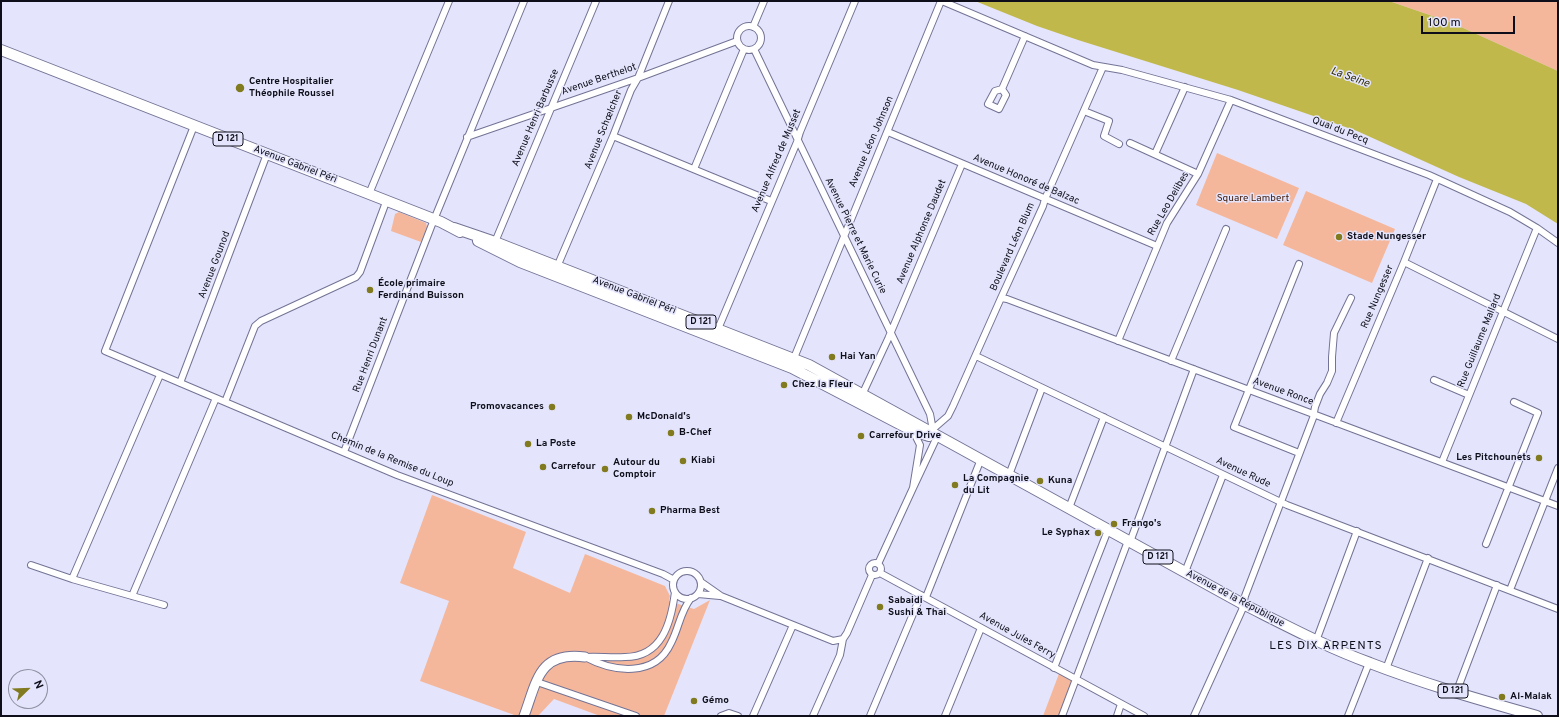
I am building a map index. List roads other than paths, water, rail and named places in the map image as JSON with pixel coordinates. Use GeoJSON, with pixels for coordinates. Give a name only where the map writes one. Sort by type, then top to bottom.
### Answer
{"type":"FeatureCollection","features":[{"type":"Feature","properties":{"kind":"main road","name":"Avenue Gabriel Péri"},"geometry":{"type":"LineString","coordinates":[[1,50],[268,154],[386,202],[495,242],[794,358],[812,366],[935,434]]}},
{"type":"Feature","properties":{"kind":"main road","name":"Avenue Gabriel Péri"},"geometry":{"type":"LineString","coordinates":[[454,228],[520,262],[792,368],[913,431],[935,434]]}},
{"type":"Feature","properties":{"kind":"main road","name":"Avenue de la République"},"geometry":{"type":"LineString","coordinates":[[935,434],[1243,604],[1316,641],[1369,663],[1456,692],[1508,712],[1537,716]]}},
{"type":"Feature","properties":{"kind":"street"},"geometry":{"type":"LineString","coordinates":[[369,194],[449,1]]}},
{"type":"Feature","properties":{"kind":"street","name":"Rue Henri Dunant"},"geometry":{"type":"LineString","coordinates":[[344,452],[468,137],[524,1]]}},
{"type":"Feature","properties":{"kind":"street","name":"Avenue Henri Barbusse"},"geometry":{"type":"LineString","coordinates":[[495,242],[596,1]]}},
{"type":"Feature","properties":{"kind":"street","name":"Avenue Schœlcher"},"geometry":{"type":"LineString","coordinates":[[557,267],[631,90],[638,78],[669,1]]}},
{"type":"Feature","properties":{"kind":"street"},"geometry":{"type":"LineString","coordinates":[[753,27],[764,1]]}},
{"type":"Feature","properties":{"kind":"street","name":"Avenue Alfred de Musset"},"geometry":{"type":"LineString","coordinates":[[718,329],[855,1]]}},
{"type":"Feature","properties":{"kind":"street","name":"Quai du Pecq"},"geometry":{"type":"LineString","coordinates":[[942,1],[1093,65],[1122,70],[1231,100],[1437,179],[1510,212],[1537,228],[1558,243]]}},
{"type":"Feature","properties":{"kind":"street","name":"Avenue Léon Johnson"},"geometry":{"type":"LineString","coordinates":[[794,358],[942,1]]}},
{"type":"Feature","properties":{"kind":"street"},"geometry":{"type":"LineString","coordinates":[[749,26],[753,27],[760,32],[761,38],[759,44],[754,49],[744,49],[737,41],[738,33],[741,28],[749,26]]}},
{"type":"Feature","properties":{"kind":"street"},"geometry":{"type":"LineString","coordinates":[[1002,89],[1025,36]]}},
{"type":"Feature","properties":{"kind":"street","name":"Avenue Berthelot"},"geometry":{"type":"LineString","coordinates":[[468,137],[638,78],[737,41]]}},
{"type":"Feature","properties":{"kind":"street"},"geometry":{"type":"LineString","coordinates":[[694,169],[744,49]]}},
{"type":"Feature","properties":{"kind":"street","name":"Avenue Pierre et Marie Curie"},"geometry":{"type":"LineString","coordinates":[[754,49],[797,142],[930,414],[935,434]]}},
{"type":"Feature","properties":{"kind":"street","name":"Boulevard Léon Blum"},"geometry":{"type":"LineString","coordinates":[[935,434],[948,416],[976,356],[1103,67]]}},
{"type":"Feature","properties":{"kind":"street"},"geometry":{"type":"LineString","coordinates":[[1154,154],[1185,87]]}},
{"type":"Feature","properties":{"kind":"street","name":"Rue Leo Delibes"},"geometry":{"type":"LineString","coordinates":[[1118,341],[1167,223],[1198,174],[1231,100]]}},
{"type":"Feature","properties":{"kind":"street"},"geometry":{"type":"LineString","coordinates":[[1084,111],[1109,122],[1104,136],[1119,144]]}},
{"type":"Feature","properties":{"kind":"street","name":"Chemin de la Remise du Loup"},"geometry":{"type":"LineString","coordinates":[[194,126],[106,351],[397,475],[662,574],[674,580]]}},
{"type":"Feature","properties":{"kind":"street","name":"Avenue Honoré de Balzac"},"geometry":{"type":"LineString","coordinates":[[888,132],[1157,246]]}},
{"type":"Feature","properties":{"kind":"street"},"geometry":{"type":"LineString","coordinates":[[613,136],[771,201]]}},
{"type":"Feature","properties":{"kind":"street"},"geometry":{"type":"LineString","coordinates":[[1130,143],[1198,174]]}},
{"type":"Feature","properties":{"kind":"street","name":"Avenue Gounod"},"geometry":{"type":"LineString","coordinates":[[180,383],[268,154]]}},
{"type":"Feature","properties":{"kind":"street","name":"Avenue Alphonse Daudet"},"geometry":{"type":"LineString","coordinates":[[862,395],[891,332],[962,164]]}},
{"type":"Feature","properties":{"kind":"street","name":"Rue Nungesser"},"geometry":{"type":"LineString","coordinates":[[1336,423],[1404,262],[1437,179]]}},
{"type":"Feature","properties":{"kind":"street"},"geometry":{"type":"LineString","coordinates":[[225,402],[255,326],[261,321],[356,276],[360,272],[386,202]]}},
{"type":"Feature","properties":{"kind":"street","name":"Rue Guillaume Mallard"},"geometry":{"type":"LineString","coordinates":[[1442,462],[1537,228]]}},
{"type":"Feature","properties":{"kind":"street"},"geometry":{"type":"LineString","coordinates":[[1172,361],[1226,229]]}},
{"type":"Feature","properties":{"kind":"street"},"geometry":{"type":"LineString","coordinates":[[1404,262],[1558,339]]}},
{"type":"Feature","properties":{"kind":"street"},"geometry":{"type":"LineString","coordinates":[[1299,264],[1234,427],[1299,453]]}},
{"type":"Feature","properties":{"kind":"street","name":"Avenue Ronce"},"geometry":{"type":"LineString","coordinates":[[1001,298],[1558,506]]}},
{"type":"Feature","properties":{"kind":"street"},"geometry":{"type":"LineString","coordinates":[[1194,716],[1243,604],[1314,415],[1315,407],[1332,371],[1334,333],[1351,298]]}},
{"type":"Feature","properties":{"kind":"street","name":"Avenue Rude"},"geometry":{"type":"LineString","coordinates":[[976,356],[1281,502],[1558,609]]}},
{"type":"Feature","properties":{"kind":"street"},"geometry":{"type":"LineString","coordinates":[[1062,716],[1194,370]]}},
{"type":"Feature","properties":{"kind":"street"},"geometry":{"type":"LineString","coordinates":[[72,579],[160,375]]}},
{"type":"Feature","properties":{"kind":"street"},"geometry":{"type":"LineString","coordinates":[[1434,380],[1469,395]]}},
{"type":"Feature","properties":{"kind":"street"},"geometry":{"type":"LineString","coordinates":[[1009,475],[1042,388]]}},
{"type":"Feature","properties":{"kind":"street"},"geometry":{"type":"LineString","coordinates":[[132,596],[216,398]]}},
{"type":"Feature","properties":{"kind":"street"},"geometry":{"type":"LineString","coordinates":[[1486,544],[1538,413],[1514,402]]}},
{"type":"Feature","properties":{"kind":"street"},"geometry":{"type":"LineString","coordinates":[[930,414],[937,417],[948,416]]}},
{"type":"Feature","properties":{"kind":"street"},"geometry":{"type":"LineString","coordinates":[[1069,508],[1104,416]]}},
{"type":"Feature","properties":{"kind":"street"},"geometry":{"type":"LineString","coordinates":[[913,431],[920,445],[913,488]]}},
{"type":"Feature","properties":{"kind":"street"},"geometry":{"type":"LineString","coordinates":[[878,564],[913,488],[935,434]]}},
{"type":"Feature","properties":{"kind":"street"},"geometry":{"type":"LineString","coordinates":[[870,716],[923,596],[980,459]]}},
{"type":"Feature","properties":{"kind":"street"},"geometry":{"type":"LineString","coordinates":[[1510,590],[1558,468]]}},
{"type":"Feature","properties":{"kind":"street"},"geometry":{"type":"LineString","coordinates":[[1185,572],[1223,475]]}},
{"type":"Feature","properties":{"kind":"street"},"geometry":{"type":"LineString","coordinates":[[1054,668],[1108,530]]}},
{"type":"Feature","properties":{"kind":"street"},"geometry":{"type":"LineString","coordinates":[[1316,641],[1357,531]]}},
{"type":"Feature","properties":{"kind":"street"},"geometry":{"type":"LineString","coordinates":[[1386,669],[1428,558]]}},
{"type":"Feature","properties":{"kind":"street"},"geometry":{"type":"LineString","coordinates":[[872,575],[869,567],[874,563],[878,564]]}},
{"type":"Feature","properties":{"kind":"street"},"geometry":{"type":"LineString","coordinates":[[872,575],[876,576],[880,573],[881,569],[878,564]]}},
{"type":"Feature","properties":{"kind":"street"},"geometry":{"type":"LineString","coordinates":[[31,565],[72,579],[164,605]]}},
{"type":"Feature","properties":{"kind":"street"},"geometry":{"type":"LineString","coordinates":[[524,716],[543,670],[552,661],[565,656],[585,658],[600,656],[633,657],[653,649],[664,635],[674,603],[674,580],[681,572],[688,571],[695,574],[701,582],[721,596],[833,641],[843,639]]}},
{"type":"Feature","properties":{"kind":"street","name":"Avenue Jules Ferry"},"geometry":{"type":"LineString","coordinates":[[880,573],[1144,716]]}},
{"type":"Feature","properties":{"kind":"street"},"geometry":{"type":"LineString","coordinates":[[812,716],[840,655],[843,639],[872,575]]}},
{"type":"Feature","properties":{"kind":"street"},"geometry":{"type":"LineString","coordinates":[[698,594],[701,582]]}},
{"type":"Feature","properties":{"kind":"street"},"geometry":{"type":"LineString","coordinates":[[1456,692],[1497,585]]}},
{"type":"Feature","properties":{"kind":"street"},"geometry":{"type":"LineString","coordinates":[[675,592],[682,598],[691,598]]}},
{"type":"Feature","properties":{"kind":"street"},"geometry":{"type":"LineString","coordinates":[[585,658],[597,664],[620,669],[638,669],[654,662],[660,658],[669,647],[684,607],[691,598],[698,594],[721,596]]}},
{"type":"Feature","properties":{"kind":"street"},"geometry":{"type":"LineString","coordinates":[[753,716],[793,625]]}},
{"type":"Feature","properties":{"kind":"street"},"geometry":{"type":"LineString","coordinates":[[945,716],[981,628]]}},
{"type":"Feature","properties":{"kind":"street"},"geometry":{"type":"LineString","coordinates":[[1348,716],[1369,663]]}},
{"type":"Feature","properties":{"kind":"street"},"geometry":{"type":"LineString","coordinates":[[537,682],[636,716]]}},
{"type":"Feature","properties":{"kind":"street"},"geometry":{"type":"LineString","coordinates":[[1117,716],[1122,704]]}},
{"type":"Feature","properties":{"kind":"street"},"geometry":{"type":"LineString","coordinates":[[721,716],[729,713],[738,716]]}},
{"type":"Feature","properties":{"kind":"water","name":"La Seine"},"geometry":{"type":"Polygon","coordinates":[[[975,1],[1389,1],[1450,22],[1558,71],[1558,224],[1526,204],[1459,177],[1357,131],[1238,90],[1078,40],[1037,26],[975,1]]]}},
{"type":"Feature","properties":{"kind":"place","name":"Centre Hospitalier Théophile Roussel"},"geometry":{"type":"Point","coordinates":[240,88]}},
{"type":"Feature","properties":{"kind":"place","name":"Stade Nungesser"},"geometry":{"type":"Point","coordinates":[1339,237]}},
{"type":"Feature","properties":{"kind":"place","name":"École primaire Ferdinand Buisson"},"geometry":{"type":"Point","coordinates":[370,290]}},
{"type":"Feature","properties":{"kind":"place","name":"Hai Yan"},"geometry":{"type":"Point","coordinates":[832,357]}},
{"type":"Feature","properties":{"kind":"place","name":"Chez la Fleur"},"geometry":{"type":"Point","coordinates":[784,385]}},
{"type":"Feature","properties":{"kind":"place","name":"Promovacances"},"geometry":{"type":"Point","coordinates":[552,407]}},
{"type":"Feature","properties":{"kind":"place","name":"McDonald's"},"geometry":{"type":"Point","coordinates":[629,417]}},
{"type":"Feature","properties":{"kind":"place","name":"B-Chef"},"geometry":{"type":"Point","coordinates":[671,433]}},
{"type":"Feature","properties":{"kind":"place","name":"Carrefour Drive"},"geometry":{"type":"Point","coordinates":[861,436]}},
{"type":"Feature","properties":{"kind":"place","name":"La Poste"},"geometry":{"type":"Point","coordinates":[528,444]}},
{"type":"Feature","properties":{"kind":"place","name":"Les Pitchounets"},"geometry":{"type":"Point","coordinates":[1539,458]}},
{"type":"Feature","properties":{"kind":"place","name":"Kiabi"},"geometry":{"type":"Point","coordinates":[683,461]}},
{"type":"Feature","properties":{"kind":"place","name":"Carrefour"},"geometry":{"type":"Point","coordinates":[543,467]}},
{"type":"Feature","properties":{"kind":"place","name":"Autour du Comptoir"},"geometry":{"type":"Point","coordinates":[605,469]}},
{"type":"Feature","properties":{"kind":"place","name":"Kuna"},"geometry":{"type":"Point","coordinates":[1040,481]}},
{"type":"Feature","properties":{"kind":"place","name":"La Compagnie du Lit"},"geometry":{"type":"Point","coordinates":[955,485]}},
{"type":"Feature","properties":{"kind":"place","name":"Pharma Best"},"geometry":{"type":"Point","coordinates":[652,511]}},
{"type":"Feature","properties":{"kind":"place","name":"Frango's"},"geometry":{"type":"Point","coordinates":[1114,524]}},
{"type":"Feature","properties":{"kind":"place","name":"Le Syphax"},"geometry":{"type":"Point","coordinates":[1098,533]}},
{"type":"Feature","properties":{"kind":"place","name":"Sabaidi Sushi & Thai"},"geometry":{"type":"Point","coordinates":[880,607]}},
{"type":"Feature","properties":{"kind":"place","name":"Al-Malak"},"geometry":{"type":"Point","coordinates":[1502,697]}},
{"type":"Feature","properties":{"kind":"place","name":"Gémo"},"geometry":{"type":"Point","coordinates":[694,701]}},
{"type":"Feature","properties":{"kind":"district","name":"LES DIX ARPENTS"},"geometry":{"type":"Point","coordinates":[1326,647]}},
{"type":"Feature","properties":{"kind":"park label","name":"Square Lambert"},"geometry":{"type":"Point","coordinates":[1253,199]}}]}
